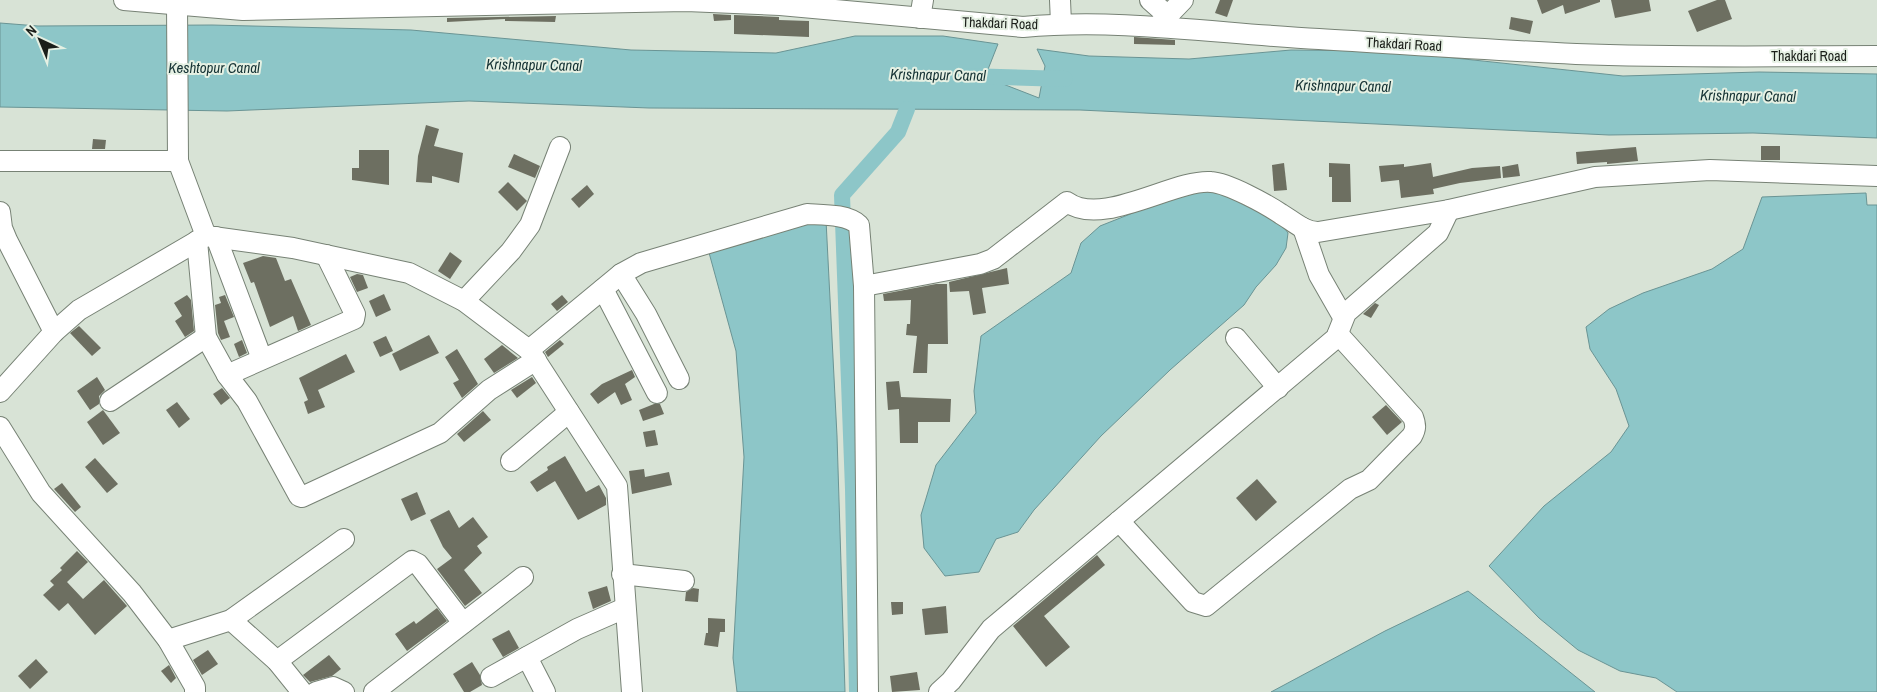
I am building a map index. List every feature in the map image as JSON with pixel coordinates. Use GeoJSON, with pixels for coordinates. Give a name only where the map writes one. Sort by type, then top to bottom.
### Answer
{"type":"FeatureCollection","features":[{"type":"Feature","properties":{"kind":"street","name":"Thakdari Road"},"geometry":{"type":"LineString","coordinates":[[124,0],[178,13],[241,5],[686,1],[860,6],[922,9],[1023,27],[1061,23],[1163,21],[1305,38],[1577,54],[1724,57],[1877,56]]}},
{"type":"Feature","properties":{"kind":"street"},"geometry":{"type":"LineString","coordinates":[[1060,0],[1061,23]]}},
{"type":"Feature","properties":{"kind":"street"},"geometry":{"type":"LineString","coordinates":[[1150,0],[1163,21],[1183,0]]}},
{"type":"Feature","properties":{"kind":"street"},"geometry":{"type":"LineString","coordinates":[[178,13],[178,161],[206,238],[262,359]]}},
{"type":"Feature","properties":{"kind":"street"},"geometry":{"type":"LineString","coordinates":[[464,301],[511,251],[530,225],[560,147]]}},
{"type":"Feature","properties":{"kind":"street"},"geometry":{"type":"LineString","coordinates":[[0,161],[178,161]]}},
{"type":"Feature","properties":{"kind":"street"},"geometry":{"type":"LineString","coordinates":[[864,286],[980,264],[998,255],[1067,202],[1079,208],[1090,209],[1133,203],[1203,182],[1220,184],[1263,203],[1303,228],[1318,232],[1448,210],[1595,177],[1710,170],[1877,176]]}},
{"type":"Feature","properties":{"kind":"street"},"geometry":{"type":"LineString","coordinates":[[939,692],[951,681],[992,629],[1278,388],[1438,233],[1448,210]]}},
{"type":"Feature","properties":{"kind":"street"},"geometry":{"type":"LineString","coordinates":[[0,212],[2,228],[7,240],[54,332]]}},
{"type":"Feature","properties":{"kind":"street"},"geometry":{"type":"LineString","coordinates":[[206,238],[206,337],[227,375],[247,401],[299,496],[302,497],[440,433],[533,355],[603,289],[621,274],[641,263],[807,214],[825,215],[854,221],[861,230],[864,286],[868,692]]}},
{"type":"Feature","properties":{"kind":"street"},"geometry":{"type":"LineString","coordinates":[[1119,521],[1193,602],[1206,606],[1350,488],[1368,480],[1412,436],[1416,429],[1412,417],[1341,325],[1319,275],[1303,228]]}},
{"type":"Feature","properties":{"kind":"street"},"geometry":{"type":"LineString","coordinates":[[0,392],[54,332],[79,310],[206,238],[326,254],[409,273],[464,301],[533,355],[617,486],[632,692]]}},
{"type":"Feature","properties":{"kind":"street"},"geometry":{"type":"LineString","coordinates":[[227,375],[355,317],[326,254]]}},
{"type":"Feature","properties":{"kind":"street"},"geometry":{"type":"LineString","coordinates":[[621,274],[646,314],[679,379]]}},
{"type":"Feature","properties":{"kind":"street"},"geometry":{"type":"LineString","coordinates":[[603,289],[657,393]]}},
{"type":"Feature","properties":{"kind":"street"},"geometry":{"type":"LineString","coordinates":[[110,401],[206,337]]}},
{"type":"Feature","properties":{"kind":"street"},"geometry":{"type":"LineString","coordinates":[[1236,338],[1278,388]]}},
{"type":"Feature","properties":{"kind":"street"},"geometry":{"type":"LineString","coordinates":[[511,460],[569,412]]}},
{"type":"Feature","properties":{"kind":"street"},"geometry":{"type":"LineString","coordinates":[[0,428],[41,493],[132,592],[168,640],[195,687],[195,692]]}},
{"type":"Feature","properties":{"kind":"street"},"geometry":{"type":"LineString","coordinates":[[168,640],[231,620],[344,539]]}},
{"type":"Feature","properties":{"kind":"street"},"geometry":{"type":"LineString","coordinates":[[277,661],[412,561],[418,564],[463,623]]}},
{"type":"Feature","properties":{"kind":"street"},"geometry":{"type":"LineString","coordinates":[[622,574],[684,581]]}},
{"type":"Feature","properties":{"kind":"street"},"geometry":{"type":"LineString","coordinates":[[374,692],[523,577]]}},
{"type":"Feature","properties":{"kind":"street"},"geometry":{"type":"LineString","coordinates":[[491,677],[577,629],[625,608]]}},
{"type":"Feature","properties":{"kind":"street"},"geometry":{"type":"LineString","coordinates":[[231,620],[277,661],[302,692]]}},
{"type":"Feature","properties":{"kind":"street"},"geometry":{"type":"LineString","coordinates":[[527,657],[545,692]]}},
{"type":"Feature","properties":{"kind":"street"},"geometry":{"type":"LineString","coordinates":[[316,692],[333,687],[344,692]]}},
{"type":"Feature","properties":{"kind":"water","name":"Keshtopur Canal"},"geometry":{"type":"Polygon","coordinates":[[[0,23],[38,26],[212,25],[411,30],[631,50],[776,53],[855,36],[943,36],[998,44],[985,77],[1039,98],[1045,66],[1037,49],[1089,56],[1189,59],[1291,50],[1389,51],[1623,76],[1759,72],[1877,74],[1877,138],[1753,133],[1609,135],[1080,110],[649,108],[469,101],[227,111],[0,107],[0,23]]]}},
{"type":"Feature","properties":{"kind":"water"},"geometry":{"type":"Polygon","coordinates":[[[1228,189],[1283,226],[1288,233],[1286,248],[1276,265],[1256,287],[1244,305],[1170,370],[1101,436],[1034,510],[1018,532],[996,539],[979,572],[945,576],[924,548],[921,515],[936,465],[976,413],[974,391],[981,336],[1071,273],[1081,243],[1100,226],[1191,190],[1228,189]]]}},
{"type":"Feature","properties":{"kind":"water"},"geometry":{"type":"Polygon","coordinates":[[[1866,193],[1867,205],[1877,205],[1877,692],[1677,692],[1656,678],[1620,671],[1578,650],[1539,618],[1489,566],[1544,506],[1611,452],[1629,426],[1616,389],[1590,349],[1586,327],[1609,309],[1643,293],[1712,269],[1743,249],[1762,197],[1866,193]]]}},
{"type":"Feature","properties":{"kind":"water"},"geometry":{"type":"Polygon","coordinates":[[[808,217],[826,220],[837,436],[845,692],[737,692],[733,658],[744,457],[736,351],[708,249],[808,217]]]}},
{"type":"Feature","properties":{"kind":"water"},"geometry":{"type":"Polygon","coordinates":[[[1468,591],[1595,692],[1271,692],[1385,631],[1468,591]]]}},
{"type":"Feature","properties":{"kind":"building"},"geometry":{"type":"Polygon","coordinates":[[[1220,0],[1233,0],[1227,17],[1215,13],[1220,0]]]}},
{"type":"Feature","properties":{"kind":"building"},"geometry":{"type":"Polygon","coordinates":[[[1537,0],[1600,0],[1600,2],[1565,14],[1563,5],[1542,14],[1537,0]]]}},
{"type":"Feature","properties":{"kind":"building"},"geometry":{"type":"Polygon","coordinates":[[[1611,0],[1649,0],[1651,11],[1615,18],[1611,0]]]}},
{"type":"Feature","properties":{"kind":"building"},"geometry":{"type":"Polygon","coordinates":[[[1717,0],[1725,0],[1732,19],[1697,32],[1688,11],[1717,0]]]}},
{"type":"Feature","properties":{"kind":"building"},"geometry":{"type":"Polygon","coordinates":[[[713,14],[731,15],[731,20],[714,21],[713,14]]]}},
{"type":"Feature","properties":{"kind":"building"},"geometry":{"type":"Polygon","coordinates":[[[734,15],[779,17],[779,20],[809,21],[809,37],[734,34],[734,15]]]}},
{"type":"Feature","properties":{"kind":"building"},"geometry":{"type":"Polygon","coordinates":[[[556,16],[555,22],[505,21],[505,19],[447,22],[447,18],[556,16]]]}},
{"type":"Feature","properties":{"kind":"building"},"geometry":{"type":"Polygon","coordinates":[[[1511,17],[1533,21],[1530,34],[1509,29],[1511,17]]]}},
{"type":"Feature","properties":{"kind":"building"},"geometry":{"type":"Polygon","coordinates":[[[1134,37],[1175,40],[1175,45],[1134,44],[1134,37]]]}},
{"type":"Feature","properties":{"kind":"building"},"geometry":{"type":"Polygon","coordinates":[[[426,125],[439,129],[434,146],[463,153],[459,183],[432,176],[432,183],[416,182],[418,156],[426,125]]]}},
{"type":"Feature","properties":{"kind":"building"},"geometry":{"type":"Polygon","coordinates":[[[93,139],[106,140],[105,149],[92,149],[93,139]]]}},
{"type":"Feature","properties":{"kind":"building"},"geometry":{"type":"Polygon","coordinates":[[[1761,146],[1780,146],[1780,160],[1761,160],[1761,146]]]}},
{"type":"Feature","properties":{"kind":"building"},"geometry":{"type":"Polygon","coordinates":[[[1636,147],[1638,161],[1577,164],[1576,152],[1636,147]]]}},
{"type":"Feature","properties":{"kind":"building"},"geometry":{"type":"Polygon","coordinates":[[[359,150],[389,150],[389,185],[352,180],[352,168],[359,168],[359,150]]]}},
{"type":"Feature","properties":{"kind":"building"},"geometry":{"type":"Polygon","coordinates":[[[514,154],[540,166],[535,178],[508,167],[514,154]]]}},
{"type":"Feature","properties":{"kind":"building"},"geometry":{"type":"Polygon","coordinates":[[[1284,163],[1287,190],[1274,191],[1272,165],[1284,163]]]}},
{"type":"Feature","properties":{"kind":"building"},"geometry":{"type":"Polygon","coordinates":[[[1329,163],[1350,164],[1351,202],[1332,202],[1332,177],[1329,177],[1329,163]]]}},
{"type":"Feature","properties":{"kind":"building"},"geometry":{"type":"Polygon","coordinates":[[[1431,163],[1433,177],[1472,168],[1500,166],[1501,178],[1460,183],[1433,189],[1434,194],[1401,198],[1399,180],[1381,182],[1379,166],[1404,164],[1404,167],[1431,163]]]}},
{"type":"Feature","properties":{"kind":"building"},"geometry":{"type":"Polygon","coordinates":[[[1518,164],[1520,176],[1503,178],[1502,167],[1518,164]]]}},
{"type":"Feature","properties":{"kind":"building"},"geometry":{"type":"Polygon","coordinates":[[[508,182],[527,201],[517,211],[498,192],[508,182]]]}},
{"type":"Feature","properties":{"kind":"building"},"geometry":{"type":"Polygon","coordinates":[[[587,185],[594,194],[579,208],[571,199],[587,185]]]}},
{"type":"Feature","properties":{"kind":"building"},"geometry":{"type":"Polygon","coordinates":[[[450,252],[462,261],[450,279],[438,271],[450,252]]]}},
{"type":"Feature","properties":{"kind":"building"},"geometry":{"type":"Polygon","coordinates":[[[263,256],[276,258],[285,281],[291,279],[311,325],[298,331],[293,316],[270,327],[254,282],[251,283],[243,263],[263,256]]]}},
{"type":"Feature","properties":{"kind":"building"},"geometry":{"type":"Polygon","coordinates":[[[1007,268],[1009,284],[982,288],[986,313],[973,315],[969,291],[950,292],[949,282],[1007,268]]]}},
{"type":"Feature","properties":{"kind":"building"},"geometry":{"type":"Polygon","coordinates":[[[357,274],[363,275],[368,288],[357,292],[350,277],[357,274]]]}},
{"type":"Feature","properties":{"kind":"building"},"geometry":{"type":"Polygon","coordinates":[[[936,284],[947,284],[948,344],[928,344],[927,373],[913,373],[917,336],[906,335],[907,324],[910,324],[911,300],[884,301],[883,294],[936,284]]]}},
{"type":"Feature","properties":{"kind":"building"},"geometry":{"type":"Polygon","coordinates":[[[384,294],[391,310],[376,317],[369,301],[384,294]]]}},
{"type":"Feature","properties":{"kind":"building"},"geometry":{"type":"Polygon","coordinates":[[[187,295],[191,300],[194,331],[185,337],[175,321],[182,316],[174,303],[187,295]]]}},
{"type":"Feature","properties":{"kind":"building"},"geometry":{"type":"Polygon","coordinates":[[[225,295],[234,317],[224,321],[230,337],[221,340],[218,333],[215,305],[221,303],[219,297],[225,295]]]}},
{"type":"Feature","properties":{"kind":"building"},"geometry":{"type":"Polygon","coordinates":[[[562,295],[568,302],[557,311],[551,304],[562,295]]]}},
{"type":"Feature","properties":{"kind":"building"},"geometry":{"type":"Polygon","coordinates":[[[1375,303],[1379,305],[1371,318],[1363,314],[1375,303]]]}},
{"type":"Feature","properties":{"kind":"building"},"geometry":{"type":"Polygon","coordinates":[[[79,326],[101,348],[92,356],[70,333],[79,326]]]}},
{"type":"Feature","properties":{"kind":"building"},"geometry":{"type":"Polygon","coordinates":[[[429,335],[439,353],[400,371],[392,354],[429,335]]]}},
{"type":"Feature","properties":{"kind":"building"},"geometry":{"type":"Polygon","coordinates":[[[386,336],[393,351],[380,357],[373,342],[386,336]]]}},
{"type":"Feature","properties":{"kind":"building"},"geometry":{"type":"Polygon","coordinates":[[[242,340],[247,353],[239,357],[234,344],[242,340]]]}},
{"type":"Feature","properties":{"kind":"building"},"geometry":{"type":"Polygon","coordinates":[[[560,340],[564,344],[548,357],[545,352],[560,340]]]}},
{"type":"Feature","properties":{"kind":"building"},"geometry":{"type":"Polygon","coordinates":[[[502,345],[518,358],[494,373],[484,359],[502,345]]]}},
{"type":"Feature","properties":{"kind":"building"},"geometry":{"type":"Polygon","coordinates":[[[457,349],[478,384],[462,398],[453,383],[459,380],[445,357],[457,349]]]}},
{"type":"Feature","properties":{"kind":"building"},"geometry":{"type":"Polygon","coordinates":[[[346,354],[355,372],[318,390],[325,407],[308,414],[304,402],[308,400],[299,378],[346,354]]]}},
{"type":"Feature","properties":{"kind":"building"},"geometry":{"type":"Polygon","coordinates":[[[632,370],[635,377],[625,384],[632,400],[621,405],[615,392],[598,404],[590,394],[602,384],[632,370]]]}},
{"type":"Feature","properties":{"kind":"building"},"geometry":{"type":"Polygon","coordinates":[[[97,377],[105,390],[99,396],[99,404],[90,410],[77,391],[97,377]]]}},
{"type":"Feature","properties":{"kind":"building"},"geometry":{"type":"Polygon","coordinates":[[[532,377],[536,383],[517,398],[511,390],[532,377]]]}},
{"type":"Feature","properties":{"kind":"building"},"geometry":{"type":"Polygon","coordinates":[[[899,381],[901,397],[951,399],[950,422],[918,422],[918,443],[900,443],[899,409],[888,410],[886,382],[899,381]]]}},
{"type":"Feature","properties":{"kind":"building"},"geometry":{"type":"Polygon","coordinates":[[[222,388],[230,398],[221,405],[213,394],[222,388]]]}},
{"type":"Feature","properties":{"kind":"building"},"geometry":{"type":"Polygon","coordinates":[[[177,402],[190,419],[179,428],[166,410],[177,402]]]}},
{"type":"Feature","properties":{"kind":"building"},"geometry":{"type":"Polygon","coordinates":[[[654,404],[660,404],[664,414],[643,421],[639,410],[654,404]]]}},
{"type":"Feature","properties":{"kind":"building"},"geometry":{"type":"Polygon","coordinates":[[[1386,405],[1402,422],[1387,435],[1372,417],[1386,405]]]}},
{"type":"Feature","properties":{"kind":"building"},"geometry":{"type":"Polygon","coordinates":[[[103,410],[120,433],[103,445],[87,422],[103,410]]]}},
{"type":"Feature","properties":{"kind":"building"},"geometry":{"type":"Polygon","coordinates":[[[483,411],[491,420],[464,442],[457,434],[483,411]]]}},
{"type":"Feature","properties":{"kind":"building"},"geometry":{"type":"Polygon","coordinates":[[[655,430],[658,445],[646,447],[643,432],[655,430]]]}},
{"type":"Feature","properties":{"kind":"building"},"geometry":{"type":"Polygon","coordinates":[[[565,456],[586,492],[599,485],[606,498],[606,505],[578,520],[555,481],[537,492],[530,482],[548,470],[547,467],[565,456]]]}},
{"type":"Feature","properties":{"kind":"building"},"geometry":{"type":"Polygon","coordinates":[[[95,458],[118,484],[107,493],[85,467],[95,458]]]}},
{"type":"Feature","properties":{"kind":"building"},"geometry":{"type":"Polygon","coordinates":[[[644,469],[645,477],[669,472],[672,485],[632,494],[629,471],[644,469]]]}},
{"type":"Feature","properties":{"kind":"building"},"geometry":{"type":"Polygon","coordinates":[[[1257,479],[1277,502],[1256,521],[1236,498],[1257,479]]]}},
{"type":"Feature","properties":{"kind":"building"},"geometry":{"type":"Polygon","coordinates":[[[62,483],[81,507],[75,512],[54,489],[62,483]]]}},
{"type":"Feature","properties":{"kind":"building"},"geometry":{"type":"Polygon","coordinates":[[[417,492],[426,514],[411,521],[401,499],[417,492]]]}},
{"type":"Feature","properties":{"kind":"building"},"geometry":{"type":"Polygon","coordinates":[[[449,510],[459,528],[473,517],[488,537],[477,546],[482,553],[464,570],[482,593],[465,606],[437,569],[452,558],[443,547],[430,520],[449,510]]]}},
{"type":"Feature","properties":{"kind":"building"},"geometry":{"type":"Polygon","coordinates":[[[77,551],[88,562],[67,582],[83,599],[104,580],[127,606],[95,635],[68,603],[59,611],[43,595],[54,585],[50,581],[62,570],[60,568],[77,551]]]}},
{"type":"Feature","properties":{"kind":"building"},"geometry":{"type":"Polygon","coordinates":[[[1097,555],[1105,565],[1044,616],[1070,647],[1046,667],[1013,626],[1097,555]]]}},
{"type":"Feature","properties":{"kind":"building"},"geometry":{"type":"Polygon","coordinates":[[[607,586],[611,601],[593,609],[588,592],[607,586]]]}},
{"type":"Feature","properties":{"kind":"building"},"geometry":{"type":"Polygon","coordinates":[[[693,588],[699,589],[698,602],[685,601],[686,592],[693,588]]]}},
{"type":"Feature","properties":{"kind":"building"},"geometry":{"type":"Polygon","coordinates":[[[891,602],[903,602],[903,614],[892,615],[891,602]]]}},
{"type":"Feature","properties":{"kind":"building"},"geometry":{"type":"Polygon","coordinates":[[[946,606],[948,633],[925,635],[922,609],[946,606]]]}},
{"type":"Feature","properties":{"kind":"building"},"geometry":{"type":"Polygon","coordinates":[[[437,608],[447,621],[407,651],[395,634],[414,621],[416,624],[437,608]]]}},
{"type":"Feature","properties":{"kind":"building"},"geometry":{"type":"Polygon","coordinates":[[[708,618],[725,619],[725,632],[720,632],[718,647],[704,645],[706,633],[708,633],[708,618]]]}},
{"type":"Feature","properties":{"kind":"building"},"geometry":{"type":"Polygon","coordinates":[[[509,630],[519,648],[503,657],[492,639],[509,630]]]}},
{"type":"Feature","properties":{"kind":"building"},"geometry":{"type":"Polygon","coordinates":[[[208,650],[218,664],[202,675],[193,660],[208,650]]]}},
{"type":"Feature","properties":{"kind":"building"},"geometry":{"type":"Polygon","coordinates":[[[329,655],[341,669],[332,676],[310,682],[303,675],[329,655]]]}},
{"type":"Feature","properties":{"kind":"building"},"geometry":{"type":"Polygon","coordinates":[[[36,659],[48,672],[30,689],[18,676],[36,659]]]}},
{"type":"Feature","properties":{"kind":"building"},"geometry":{"type":"Polygon","coordinates":[[[472,662],[480,675],[482,685],[470,692],[464,692],[453,674],[472,662]]]}},
{"type":"Feature","properties":{"kind":"building"},"geometry":{"type":"Polygon","coordinates":[[[169,665],[176,678],[171,683],[161,671],[169,665]]]}},
{"type":"Feature","properties":{"kind":"building"},"geometry":{"type":"Polygon","coordinates":[[[917,672],[920,690],[892,692],[890,676],[917,672]]]}},
{"type":"Feature","properties":{"kind":"waterway","name":"Krishnapur Canal"},"geometry":{"type":"LineString","coordinates":[[965,76],[1065,79]]}},
{"type":"Feature","properties":{"kind":"waterway"},"geometry":{"type":"LineString","coordinates":[[857,692],[853,489],[842,195],[898,132],[907,109]]}}]}
